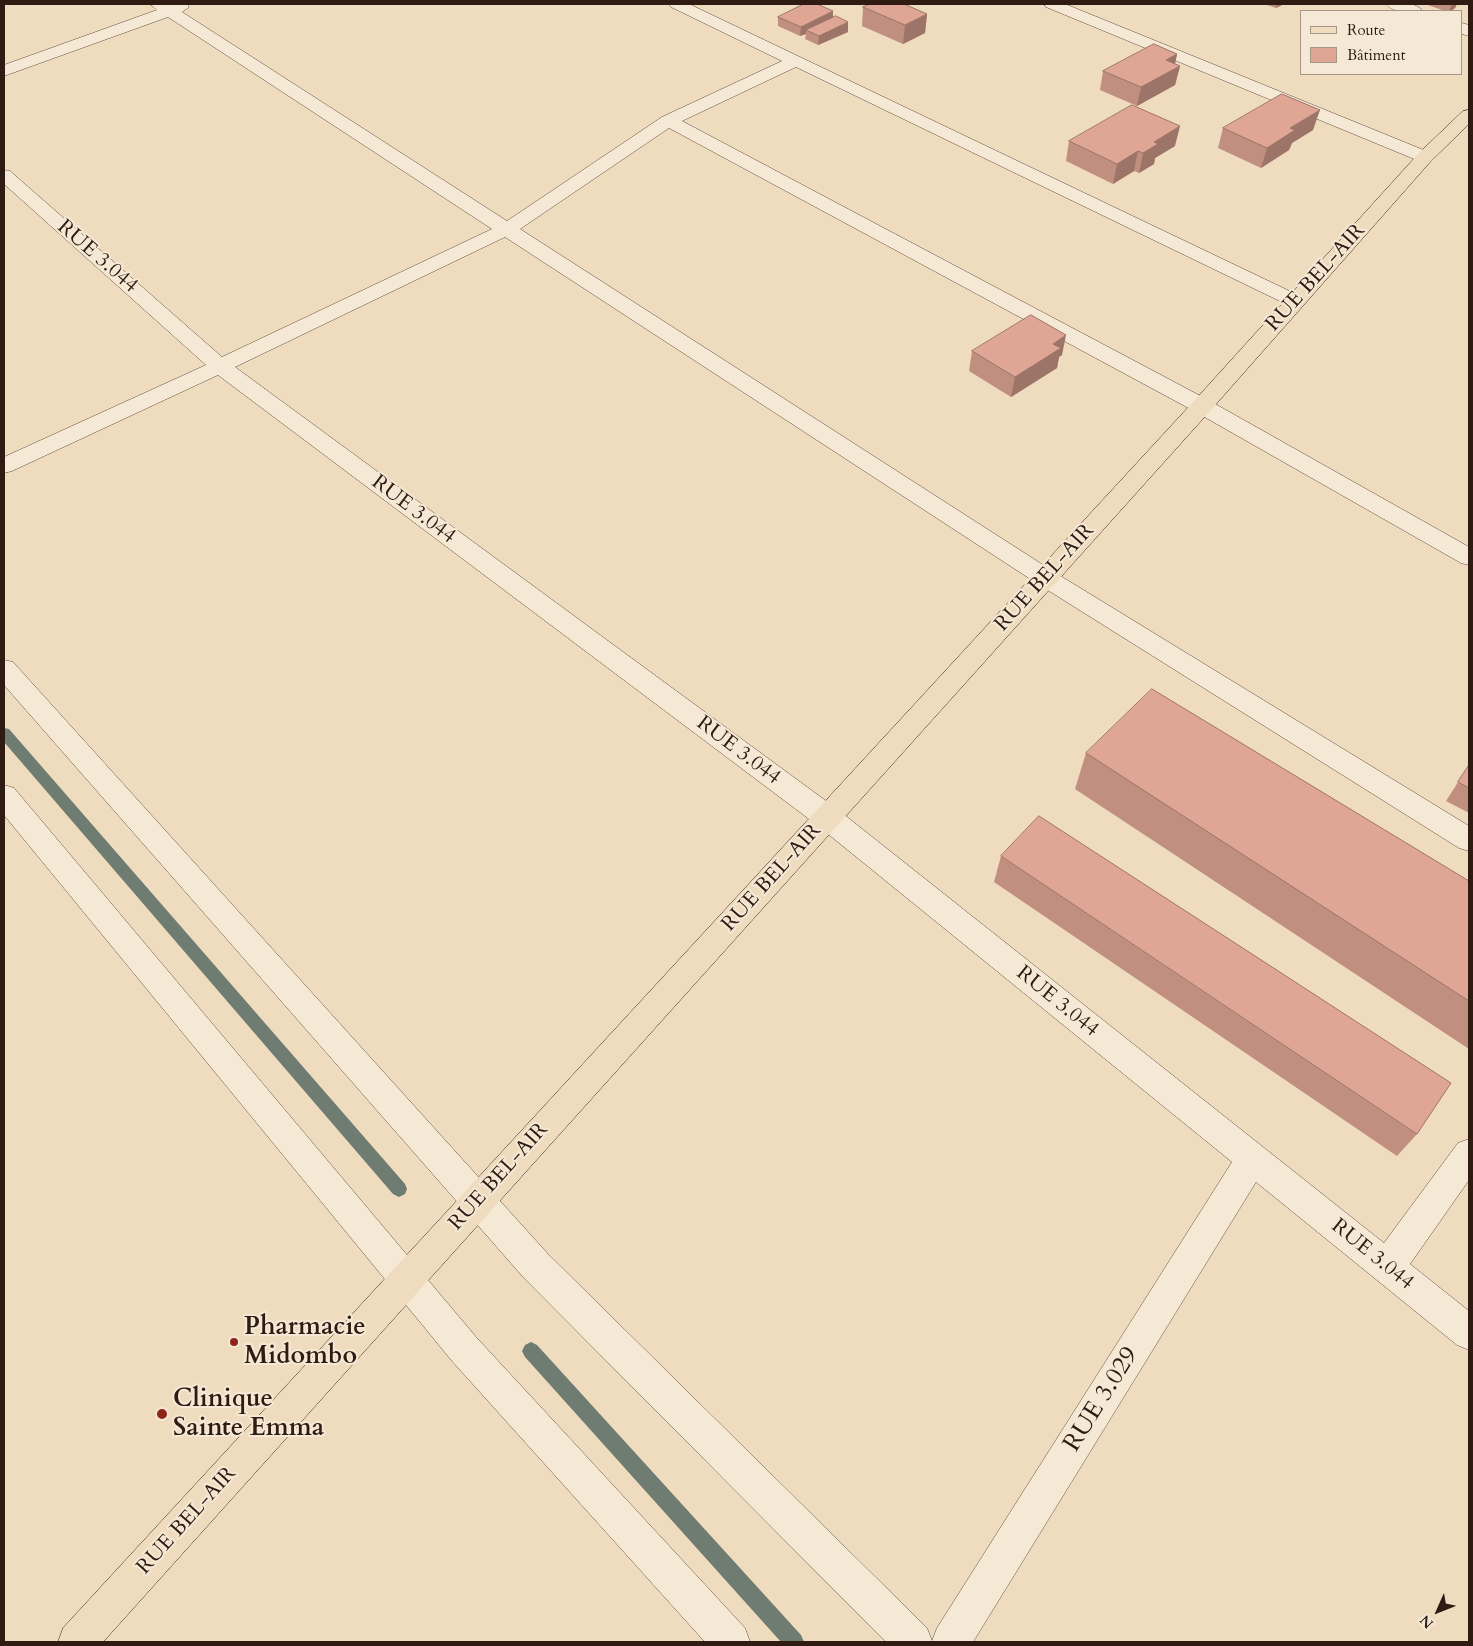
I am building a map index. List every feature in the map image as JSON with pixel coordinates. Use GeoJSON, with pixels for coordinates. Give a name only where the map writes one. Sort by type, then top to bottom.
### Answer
{"type":"FeatureCollection","features":[{"type":"Feature","properties":{"kind":"main road","name":"RUE BEL-AIR"},"geometry":{"type":"LineString","coordinates":[[77,1642],[1046,578],[1425,157],[1469,115]]}},
{"type":"Feature","properties":{"kind":"street"},"geometry":{"type":"LineString","coordinates":[[4,71],[164,8],[191,4]]}},
{"type":"Feature","properties":{"kind":"street"},"geometry":{"type":"LineString","coordinates":[[677,4],[1295,301]]}},
{"type":"Feature","properties":{"kind":"street"},"geometry":{"type":"LineString","coordinates":[[1052,4],[1425,157]]}},
{"type":"Feature","properties":{"kind":"street"},"geometry":{"type":"LineString","coordinates":[[1394,4],[1412,10]]}},
{"type":"Feature","properties":{"kind":"street"},"geometry":{"type":"LineString","coordinates":[[164,8],[1046,578],[1469,840]]}},
{"type":"Feature","properties":{"kind":"street"},"geometry":{"type":"LineString","coordinates":[[4,466],[220,366],[507,229],[668,121],[796,61]]}},
{"type":"Feature","properties":{"kind":"street"},"geometry":{"type":"LineString","coordinates":[[668,121],[1202,406],[1469,557]]}},
{"type":"Feature","properties":{"kind":"street","name":"RUE 3.044"},"geometry":{"type":"LineString","coordinates":[[4,175],[220,366],[827,817],[1469,1333]]}},
{"type":"Feature","properties":{"kind":"street"},"geometry":{"type":"LineString","coordinates":[[4,669],[536,1266],[913,1642]]}},
{"type":"Feature","properties":{"kind":"street"},"geometry":{"type":"LineString","coordinates":[[4,796],[470,1356],[731,1642]]}},
{"type":"Feature","properties":{"kind":"street"},"geometry":{"type":"LineString","coordinates":[[1387,1267],[1469,1154]]}},
{"type":"Feature","properties":{"kind":"street","name":"RUE 3.029"},"geometry":{"type":"LineString","coordinates":[[951,1642],[1252,1159]]}},
{"type":"Feature","properties":{"kind":"building"},"geometry":{"type":"Polygon","coordinates":[[[804,4],[817,4],[833,11],[801,27],[778,17],[804,4]]]}},
{"type":"Feature","properties":{"kind":"building"},"geometry":{"type":"Polygon","coordinates":[[[871,4],[904,4],[927,14],[905,25],[863,7],[871,4]]]}},
{"type":"Feature","properties":{"kind":"building"},"geometry":{"type":"Polygon","coordinates":[[[836,16],[848,22],[819,36],[806,30],[836,16]]]}},
{"type":"Feature","properties":{"kind":"building"},"geometry":{"type":"Polygon","coordinates":[[[1154,44],[1177,54],[1166,60],[1180,66],[1141,87],[1103,71],[1154,44]]]}},
{"type":"Feature","properties":{"kind":"building"},"geometry":{"type":"Polygon","coordinates":[[[1282,94],[1320,110],[1290,128],[1295,130],[1267,148],[1223,128],[1282,94]]]}},
{"type":"Feature","properties":{"kind":"building"},"geometry":{"type":"Polygon","coordinates":[[[1132,105],[1180,126],[1154,142],[1158,144],[1143,153],[1138,151],[1117,164],[1069,141],[1132,105]]]}},
{"type":"Feature","properties":{"kind":"building"},"geometry":{"type":"Polygon","coordinates":[[[1031,315],[1066,335],[1053,344],[1061,348],[1015,377],[972,351],[1031,315]]]}},
{"type":"Feature","properties":{"kind":"building"},"geometry":{"type":"Polygon","coordinates":[[[1152,689],[1469,881],[1469,1001],[1086,753],[1152,689]]]}},
{"type":"Feature","properties":{"kind":"building"},"geometry":{"type":"Polygon","coordinates":[[[1469,765],[1469,788],[1458,782],[1469,765]]]}},
{"type":"Feature","properties":{"kind":"building"},"geometry":{"type":"Polygon","coordinates":[[[1039,816],[1451,1083],[1417,1134],[1001,856],[1039,816]]]}},
{"type":"Feature","properties":{"kind":"waterway"},"geometry":{"type":"LineString","coordinates":[[4,733],[399,1189]]}},
{"type":"Feature","properties":{"kind":"waterway"},"geometry":{"type":"LineString","coordinates":[[531,1351],[794,1642]]}},
{"type":"Feature","properties":{"kind":"place","name":"Pharmacie Midombo"},"geometry":{"type":"Point","coordinates":[234,1342]}},
{"type":"Feature","properties":{"kind":"place","name":"Clinique Sainte Emma"},"geometry":{"type":"Point","coordinates":[162,1414]}}]}
